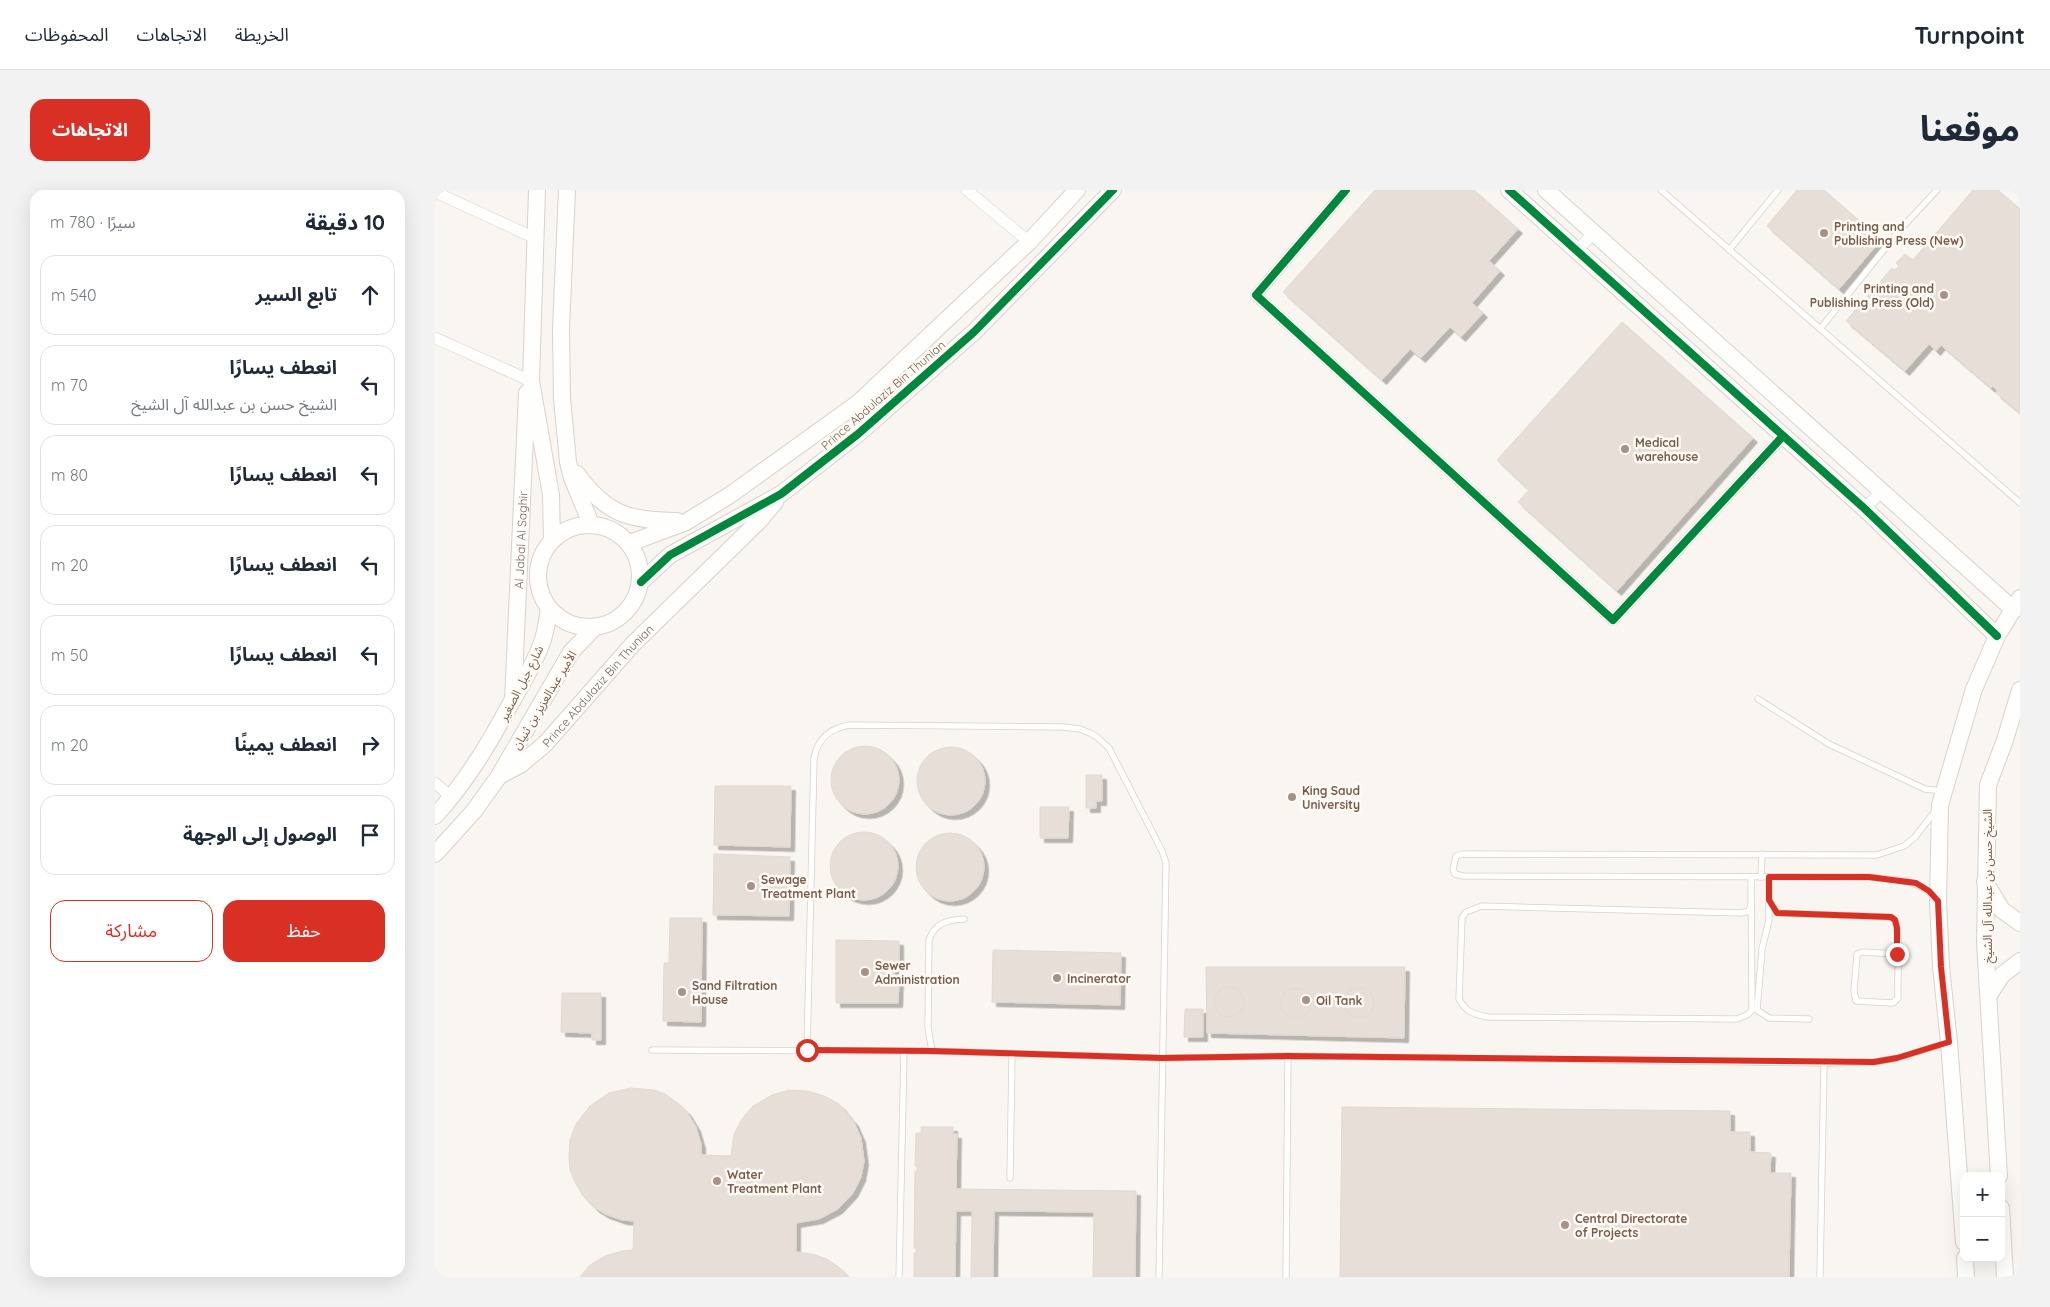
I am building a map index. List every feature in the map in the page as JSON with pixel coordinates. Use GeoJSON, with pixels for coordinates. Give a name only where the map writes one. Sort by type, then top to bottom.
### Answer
{"type":"FeatureCollection","features":[{"type":"Feature","properties":{"kind":"street","name":"Al Jabal Al Saghir"},"geometry":{"type":"LineString","coordinates":[[537,190],[531,381],[551,495],[552,540]]}},
{"type":"Feature","properties":{"kind":"street"},"geometry":{"type":"LineString","coordinates":[[567,190],[561,329],[561,398],[568,462],[572,478],[591,524]]}},
{"type":"Feature","properties":{"kind":"street"},"geometry":{"type":"LineString","coordinates":[[967,190],[1029,242]]}},
{"type":"Feature","properties":{"kind":"street","name":"Prince Abdulaziz Bin Thunian"},"geometry":{"type":"LineString","coordinates":[[630,543],[687,522],[731,495],[858,403],[1029,242],[1077,190]]}},
{"type":"Feature","properties":{"kind":"street","name":"Prince Abdulaziz Bin Thunian"},"geometry":{"type":"LineString","coordinates":[[641,582],[670,556],[781,494],[858,434],[974,332],[1113,190]]}},
{"type":"Feature","properties":{"kind":"street"},"geometry":{"type":"LineString","coordinates":[[1346,190],[1256,295],[1613,620],[1783,436]]}},
{"type":"Feature","properties":{"kind":"street"},"geometry":{"type":"LineString","coordinates":[[1509,190],[1865,510],[1997,636]]}},
{"type":"Feature","properties":{"kind":"street"},"geometry":{"type":"LineString","coordinates":[[1546,190],[1881,491],[2017,604],[1997,636],[1974,688],[1942,798],[1938,901],[1941,967],[1949,1042],[1962,1217]]}},
{"type":"Feature","properties":{"kind":"street"},"geometry":{"type":"LineString","coordinates":[[435,192],[535,238]]}},
{"type":"Feature","properties":{"kind":"street"},"geometry":{"type":"LineString","coordinates":[[1577,251],[1594,232]]}},
{"type":"Feature","properties":{"kind":"street"},"geometry":{"type":"LineString","coordinates":[[435,338],[531,381]]}},
{"type":"Feature","properties":{"kind":"street","name":"Al Jabal Al Saghir"},"geometry":{"type":"LineString","coordinates":[[513,700],[527,392],[531,381]]}},
{"type":"Feature","properties":{"kind":"street"},"geometry":{"type":"LineString","coordinates":[[568,462],[591,494],[609,508],[628,517],[652,521],[687,522]]}},
{"type":"Feature","properties":{"kind":"street"},"geometry":{"type":"LineString","coordinates":[[1865,510],[1881,491]]}},
{"type":"Feature","properties":{"kind":"street","name":"Prince Abdulaziz Bin Thunian"},"geometry":{"type":"LineString","coordinates":[[435,854],[474,811],[499,776],[520,765],[545,744],[633,644],[760,520],[781,494]]}},
{"type":"Feature","properties":{"kind":"street"},"geometry":{"type":"LineString","coordinates":[[591,524],[613,529],[630,543],[639,562],[641,582],[633,604],[616,620],[595,627],[578,626],[562,620],[549,608],[540,592],[537,574],[541,555],[552,540],[570,528],[591,524]]}},
{"type":"Feature","properties":{"kind":"street","name":"شارع جبل الصغير"},"geometry":{"type":"LineString","coordinates":[[451,798],[476,765],[499,728],[531,668],[542,642],[549,608]]}},
{"type":"Feature","properties":{"kind":"street","name":"الأمير عبدالعزيز بن ثنيان"},"geometry":{"type":"LineString","coordinates":[[499,776],[571,652],[595,627]]}},
{"type":"Feature","properties":{"kind":"street","name":"الشيخ حسن بن عبدالله آل الشيخ"},"geometry":{"type":"LineString","coordinates":[[1999,1172],[1985,942],[1988,785],[2005,740],[2020,690]]}},
{"type":"Feature","properties":{"kind":"street"},"geometry":{"type":"LineString","coordinates":[[435,783],[451,798],[435,816]]}},
{"type":"Feature","properties":{"kind":"street"},"geometry":{"type":"LineString","coordinates":[[1985,881],[2002,910],[2020,924]]}},
{"type":"Feature","properties":{"kind":"street"},"geometry":{"type":"LineString","coordinates":[[1989,995],[2002,975],[2020,961]]}},
{"type":"Feature","properties":{"kind":"street"},"geometry":{"type":"LineString","coordinates":[[2002,1217],[2005,1277]]}},
{"type":"Feature","properties":{"kind":"street"},"geometry":{"type":"LineString","coordinates":[[1965,1262],[1966,1277]]}},
{"type":"Feature","properties":{"kind":"lane"},"geometry":{"type":"LineString","coordinates":[[1661,190],[2020,503]]}},
{"type":"Feature","properties":{"kind":"lane"},"geometry":{"type":"LineString","coordinates":[[1729,250],[1778,190]]}},
{"type":"Feature","properties":{"kind":"lane"},"geometry":{"type":"LineString","coordinates":[[1820,329],[1898,232],[1937,190]]}},
{"type":"Feature","properties":{"kind":"lane"},"geometry":{"type":"LineString","coordinates":[[1758,699],[1829,744],[1925,788],[1942,798],[1915,837],[1904,846],[1877,855],[1463,854],[1456,856],[1453,865],[1455,874],[1463,876],[1869,877],[1916,883],[1929,891],[1938,901]]}},
{"type":"Feature","properties":{"kind":"lane"},"geometry":{"type":"LineString","coordinates":[[807,1050],[814,758],[821,740],[830,731],[850,725],[1063,727],[1080,729],[1097,737],[1109,748],[1164,857],[1167,870],[1159,1277]]}},
{"type":"Feature","properties":{"kind":"lane"},"geometry":{"type":"LineString","coordinates":[[1761,877],[1762,854]]}},
{"type":"Feature","properties":{"kind":"lane"},"geometry":{"type":"LineString","coordinates":[[1751,877],[1752,1010],[1747,1015],[1737,1019],[1488,1017],[1473,1014],[1465,1009],[1459,999],[1462,918],[1466,912],[1482,906],[1741,913],[1749,911],[1751,904]]}},
{"type":"Feature","properties":{"kind":"lane"},"geometry":{"type":"LineString","coordinates":[[1769,877],[1769,920],[1762,949],[1757,1010],[1769,1018],[1809,1018]]}},
{"type":"Feature","properties":{"kind":"lane"},"geometry":{"type":"LineString","coordinates":[[1769,900],[1777,913],[1891,917],[1895,920],[1897,928],[1897,954],[1897,998],[1893,1003],[1856,1001],[1854,991],[1857,954],[1862,952],[1897,954]]}},
{"type":"Feature","properties":{"kind":"lane"},"geometry":{"type":"LineString","coordinates":[[932,1051],[928,1028],[929,940],[932,933],[941,923],[964,919]]}},
{"type":"Feature","properties":{"kind":"lane"},"geometry":{"type":"LineString","coordinates":[[651,1050],[932,1051],[1162,1058],[1288,1056],[1824,1063],[1874,1062],[1897,1058],[1949,1042]]}},
{"type":"Feature","properties":{"kind":"lane"},"geometry":{"type":"LineString","coordinates":[[899,1277],[904,1052]]}},
{"type":"Feature","properties":{"kind":"lane"},"geometry":{"type":"LineString","coordinates":[[1010,1178],[1012,1053]]}},
{"type":"Feature","properties":{"kind":"lane"},"geometry":{"type":"LineString","coordinates":[[1286,1277],[1288,1056]]}},
{"type":"Feature","properties":{"kind":"lane"},"geometry":{"type":"LineString","coordinates":[[1820,1277],[1824,1063]]}},
{"type":"Feature","properties":{"kind":"building"},"geometry":{"type":"Polygon","coordinates":[[[1375,190],[1474,190],[1518,229],[1489,261],[1500,271],[1472,303],[1483,313],[1461,337],[1450,327],[1421,358],[1410,349],[1382,380],[1283,292],[1375,190]]]}},
{"type":"Feature","properties":{"kind":"building","name":"Printing and Publishing Press (New)"},"geometry":{"type":"Polygon","coordinates":[[[1797,190],[1824,190],[1881,240],[1839,289],[1767,226],[1797,190]]]}},
{"type":"Feature","properties":{"kind":"building","name":"Printing and Publishing Press (Old)"},"geometry":{"type":"Polygon","coordinates":[[[1973,190],[1998,190],[2020,209],[2020,413],[1996,393],[1997,390],[1992,386],[1991,388],[1941,345],[1936,351],[1929,344],[1905,371],[1846,321],[1892,268],[1895,270],[1899,266],[1896,263],[1905,254],[1913,260],[1973,190]]]}},
{"type":"Feature","properties":{"kind":"building","name":"Medical warehouse"},"geometry":{"type":"Polygon","coordinates":[[[1622,322],[1753,438],[1617,591],[1518,502],[1529,490],[1497,460],[1622,322]]]}},
{"type":"Feature","properties":{"kind":"building"},"geometry":{"type":"Polygon","coordinates":[[[865,746],[878,749],[889,756],[896,767],[899,780],[896,793],[889,804],[878,811],[865,814],[852,811],[841,804],[834,793],[831,780],[834,767],[841,756],[852,749],[865,746]]]}},
{"type":"Feature","properties":{"kind":"building"},"geometry":{"type":"Polygon","coordinates":[[[951,747],[964,750],[975,757],[982,768],[985,781],[982,794],[975,805],[964,812],[951,815],[938,812],[927,805],[920,794],[917,781],[920,768],[927,757],[938,750],[951,747]]]}},
{"type":"Feature","properties":{"kind":"building"},"geometry":{"type":"Polygon","coordinates":[[[1086,775],[1102,775],[1102,801],[1096,801],[1096,808],[1086,808],[1086,775]]]}},
{"type":"Feature","properties":{"kind":"building","name":"Sewage Treatment Plant"},"geometry":{"type":"Polygon","coordinates":[[[715,786],[791,786],[790,847],[714,845],[715,786]]]}},
{"type":"Feature","properties":{"kind":"building"},"geometry":{"type":"Polygon","coordinates":[[[1040,807],[1069,807],[1068,838],[1040,838],[1040,807]]]}},
{"type":"Feature","properties":{"kind":"building","name":"Sewage Treatment Plant"},"geometry":{"type":"Polygon","coordinates":[[[864,832],[877,835],[888,842],[895,853],[898,866],[895,879],[888,890],[877,897],[864,900],[851,897],[840,890],[833,879],[830,866],[833,853],[840,842],[851,835],[864,832]]]}},
{"type":"Feature","properties":{"kind":"building"},"geometry":{"type":"Polygon","coordinates":[[[950,833],[963,836],[974,843],[981,854],[984,867],[981,880],[974,891],[963,898],[950,901],[937,898],[926,891],[919,880],[916,867],[919,854],[926,843],[937,836],[950,833]]]}},
{"type":"Feature","properties":{"kind":"building","name":"Sewage Treatment Plant"},"geometry":{"type":"Polygon","coordinates":[[[714,854],[790,857],[789,916],[713,915],[714,854]]]}},
{"type":"Feature","properties":{"kind":"building","name":"Sand Filtration House"},"geometry":{"type":"Polygon","coordinates":[[[670,918],[702,918],[701,1022],[663,1021],[664,963],[669,963],[670,918]]]}},
{"type":"Feature","properties":{"kind":"building","name":"Sewer Administration"},"geometry":{"type":"Polygon","coordinates":[[[836,940],[899,941],[899,963],[894,963],[894,981],[899,981],[898,1003],[836,1003],[836,940]]]}},
{"type":"Feature","properties":{"kind":"building","name":"Incinerator"},"geometry":{"type":"Polygon","coordinates":[[[993,950],[1121,953],[1120,1005],[992,1002],[993,950]]]}},
{"type":"Feature","properties":{"kind":"building","name":"Oil Tank"},"geometry":{"type":"Polygon","coordinates":[[[1206,967],[1405,967],[1404,1038],[1207,1033],[1206,967]]]}},
{"type":"Feature","properties":{"kind":"building"},"geometry":{"type":"Polygon","coordinates":[[[1229,987],[1235,988],[1243,996],[1243,1008],[1235,1016],[1229,1017],[1223,1016],[1215,1008],[1214,1002],[1215,996],[1223,988],[1229,987]]]}},
{"type":"Feature","properties":{"kind":"building"},"geometry":{"type":"Polygon","coordinates":[[[1296,988],[1302,989],[1310,997],[1310,1009],[1302,1017],[1296,1018],[1290,1017],[1282,1009],[1281,1003],[1282,997],[1290,989],[1296,988]]]}},
{"type":"Feature","properties":{"kind":"building"},"geometry":{"type":"Polygon","coordinates":[[[1359,988],[1365,989],[1373,997],[1373,1009],[1365,1017],[1359,1018],[1353,1017],[1345,1009],[1344,1003],[1345,997],[1353,989],[1359,988]]]}},
{"type":"Feature","properties":{"kind":"building"},"geometry":{"type":"Polygon","coordinates":[[[562,993],[601,993],[601,1040],[592,1040],[592,1033],[561,1032],[562,993]]]}},
{"type":"Feature","properties":{"kind":"building"},"geometry":{"type":"Polygon","coordinates":[[[1185,1009],[1203,1009],[1203,1037],[1184,1037],[1185,1009]]]}},
{"type":"Feature","properties":{"kind":"building","name":"Water Treatment Plant"},"geometry":{"type":"Polygon","coordinates":[[[631,1088],[654,1090],[665,1094],[679,1104],[687,1112],[696,1127],[701,1144],[701,1155],[731,1156],[734,1134],[742,1119],[753,1106],[772,1095],[789,1090],[807,1091],[824,1096],[839,1104],[854,1122],[861,1138],[864,1161],[861,1177],[853,1193],[838,1209],[819,1219],[796,1223],[796,1252],[812,1254],[827,1259],[840,1268],[848,1277],[580,1277],[590,1265],[605,1256],[633,1250],[634,1221],[622,1220],[605,1214],[595,1208],[583,1196],[570,1169],[570,1140],[576,1124],[590,1106],[609,1093],[631,1088]]]}},
{"type":"Feature","properties":{"kind":"building","name":"Central Directorate of Projects"},"geometry":{"type":"Polygon","coordinates":[[[1342,1107],[1730,1111],[1730,1132],[1750,1132],[1750,1152],[1771,1153],[1770,1173],[1791,1173],[1789,1277],[1340,1277],[1342,1107]]]}},
{"type":"Feature","properties":{"kind":"building"},"geometry":{"type":"Polygon","coordinates":[[[921,1127],[953,1127],[953,1134],[957,1134],[956,1189],[1136,1191],[1135,1277],[1093,1277],[1094,1212],[994,1211],[993,1277],[971,1277],[972,1211],[956,1211],[955,1277],[914,1277],[914,1253],[916,1253],[916,1248],[914,1248],[915,1171],[917,1171],[917,1166],[915,1166],[916,1133],[921,1133],[921,1127]]]}},
{"type":"Feature","properties":{"kind":"cycle path"},"geometry":{"type":"LineString","coordinates":[[641,582],[670,555],[781,494],[858,434],[974,332],[1113,190]]}},
{"type":"Feature","properties":{"kind":"cycle path"},"geometry":{"type":"LineString","coordinates":[[1346,190],[1256,295],[1613,620],[1783,436]]}},
{"type":"Feature","properties":{"kind":"cycle path"},"geometry":{"type":"LineString","coordinates":[[1509,190],[1865,509],[1997,636]]}},
{"type":"Feature","properties":{"kind":"place","name":"Printing and Publishing Press (New)"},"geometry":{"type":"Point","coordinates":[1824,233]}},
{"type":"Feature","properties":{"kind":"place","name":"Printing and Publishing Press (Old)"},"geometry":{"type":"Point","coordinates":[1944,295]}},
{"type":"Feature","properties":{"kind":"place","name":"Medical warehouse"},"geometry":{"type":"Point","coordinates":[1625,449]}},
{"type":"Feature","properties":{"kind":"place","name":"King Saud University"},"geometry":{"type":"Point","coordinates":[1292,797]}},
{"type":"Feature","properties":{"kind":"place","name":"Sewage Treatment Plant"},"geometry":{"type":"Point","coordinates":[751,886]}},
{"type":"Feature","properties":{"kind":"place","name":"Sewer Administration"},"geometry":{"type":"Point","coordinates":[865,972]}},
{"type":"Feature","properties":{"kind":"place","name":"Incinerator"},"geometry":{"type":"Point","coordinates":[1057,978]}},
{"type":"Feature","properties":{"kind":"place","name":"Sand Filtration House"},"geometry":{"type":"Point","coordinates":[682,992]}},
{"type":"Feature","properties":{"kind":"place","name":"Oil Tank"},"geometry":{"type":"Point","coordinates":[1306,1000]}},
{"type":"Feature","properties":{"kind":"place","name":"Water Treatment Plant"},"geometry":{"type":"Point","coordinates":[717,1181]}},
{"type":"Feature","properties":{"kind":"place","name":"Central Directorate of Projects"},"geometry":{"type":"Point","coordinates":[1565,1225]}},
{"type":"Feature","properties":{"kind":"route"},"geometry":{"type":"LineString","coordinates":[[807,1050],[932,1051],[1162,1058],[1288,1056],[1824,1063],[1874,1062],[1897,1058],[1949,1042],[1941,967],[1938,901],[1929,891],[1916,883],[1869,877],[1769,877],[1769,900],[1777,913],[1891,917],[1895,920],[1897,928],[1897,954]]}}]}
